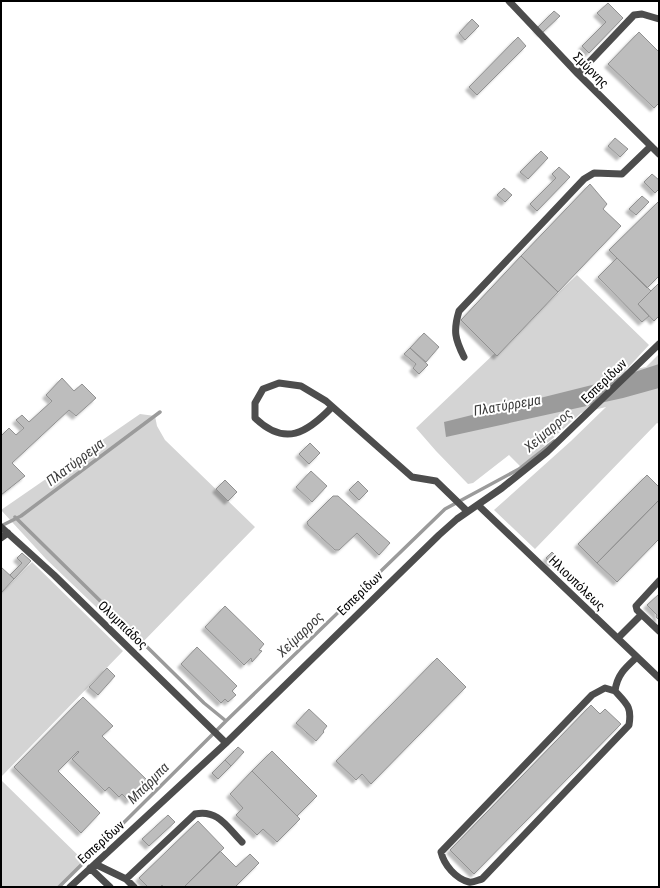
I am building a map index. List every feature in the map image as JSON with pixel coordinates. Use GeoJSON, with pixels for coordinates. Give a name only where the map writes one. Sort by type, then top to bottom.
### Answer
{"type":"FeatureCollection","features":[{"type":"Feature","properties":{"kind":"street","name":"Σμύρνης"},"geometry":{"type":"LineString","coordinates":[[508,1],[578,74],[659,154]]}},
{"type":"Feature","properties":{"kind":"street"},"geometry":{"type":"LineString","coordinates":[[578,74],[634,15],[642,14],[659,19]]}},
{"type":"Feature","properties":{"kind":"street"},"geometry":{"type":"LineString","coordinates":[[464,357],[456,341],[455,325],[459,311],[584,179],[594,173],[622,174],[651,146]]}},
{"type":"Feature","properties":{"kind":"street","name":"Εσπερίδων"},"geometry":{"type":"LineString","coordinates":[[70,887],[226,744],[425,547],[467,511],[502,488],[564,437],[659,344]]}},
{"type":"Feature","properties":{"kind":"street"},"geometry":{"type":"LineString","coordinates":[[332,407],[318,422],[303,431],[287,434],[275,434],[255,418],[255,402],[263,389],[279,382],[302,386],[332,407],[412,477],[436,481],[467,511]]}},
{"type":"Feature","properties":{"kind":"street","name":"Ηλιουπόλεως"},"geometry":{"type":"LineString","coordinates":[[478,505],[659,678]]}},
{"type":"Feature","properties":{"kind":"street","name":"Ολυμπιάδος"},"geometry":{"type":"LineString","coordinates":[[1,527],[54,575],[226,744]]}},
{"type":"Feature","properties":{"kind":"street"},"geometry":{"type":"LineString","coordinates":[[1,538],[8,533]]}},
{"type":"Feature","properties":{"kind":"street"},"geometry":{"type":"LineString","coordinates":[[659,581],[636,606],[641,615],[659,631]]}},
{"type":"Feature","properties":{"kind":"street"},"geometry":{"type":"LineString","coordinates":[[618,638],[641,615]]}},
{"type":"Feature","properties":{"kind":"street"},"geometry":{"type":"LineString","coordinates":[[615,691],[617,680],[622,671],[637,657]]}},
{"type":"Feature","properties":{"kind":"street"},"geometry":{"type":"LineString","coordinates":[[606,688],[615,691],[629,706],[631,716],[629,725],[482,879],[471,882],[459,877],[443,861],[441,852],[592,695],[606,688]]}},
{"type":"Feature","properties":{"kind":"street"},"geometry":{"type":"LineString","coordinates":[[126,880],[195,814],[205,812],[216,816],[242,842]]}},
{"type":"Feature","properties":{"kind":"street"},"geometry":{"type":"LineString","coordinates":[[93,866],[126,880],[134,887]]}},
{"type":"Feature","properties":{"kind":"street"},"geometry":{"type":"LineString","coordinates":[[93,866],[110,887]]}},
{"type":"Feature","properties":{"kind":"shaded area"},"geometry":{"type":"Polygon","coordinates":[[[577,275],[649,345],[625,371],[646,367],[659,354],[659,424],[657,423],[535,549],[494,510],[571,441],[606,407],[581,413],[521,467],[509,455],[473,483],[468,484],[416,428],[577,275]]]}},
{"type":"Feature","properties":{"kind":"shaded area"},"geometry":{"type":"Polygon","coordinates":[[[659,364],[659,388],[623,398],[446,437],[444,422],[604,382],[659,364]]]}},
{"type":"Feature","properties":{"kind":"shaded area"},"geometry":{"type":"Polygon","coordinates":[[[140,414],[155,416],[157,426],[165,440],[255,527],[138,647],[46,559],[1,510],[140,414]]]}},
{"type":"Feature","properties":{"kind":"shaded area"},"geometry":{"type":"Polygon","coordinates":[[[32,562],[123,651],[1,777],[1,593],[32,562]]]}},
{"type":"Feature","properties":{"kind":"shaded area"},"geometry":{"type":"Polygon","coordinates":[[[1,780],[86,863],[61,887],[1,887],[1,780]]]}},
{"type":"Feature","properties":{"kind":"building"},"geometry":{"type":"Polygon","coordinates":[[[608,3],[623,18],[589,53],[582,46],[606,22],[597,13],[608,3]]]}},
{"type":"Feature","properties":{"kind":"building"},"geometry":{"type":"Polygon","coordinates":[[[554,11],[560,16],[542,33],[537,28],[554,11]]]}},
{"type":"Feature","properties":{"kind":"building"},"geometry":{"type":"Polygon","coordinates":[[[472,19],[479,26],[465,40],[459,33],[472,19]]]}},
{"type":"Feature","properties":{"kind":"building"},"geometry":{"type":"Polygon","coordinates":[[[639,32],[659,52],[659,103],[654,108],[608,64],[639,32]]]}},
{"type":"Feature","properties":{"kind":"building"},"geometry":{"type":"Polygon","coordinates":[[[518,37],[526,46],[477,95],[469,87],[518,37]]]}},
{"type":"Feature","properties":{"kind":"building"},"geometry":{"type":"Polygon","coordinates":[[[615,138],[628,149],[620,157],[608,146],[615,138]]]}},
{"type":"Feature","properties":{"kind":"building"},"geometry":{"type":"Polygon","coordinates":[[[541,151],[548,158],[528,179],[520,172],[541,151]]]}},
{"type":"Feature","properties":{"kind":"building"},"geometry":{"type":"Polygon","coordinates":[[[559,167],[570,177],[537,211],[530,204],[556,178],[552,174],[559,167]]]}},
{"type":"Feature","properties":{"kind":"building"},"geometry":{"type":"Polygon","coordinates":[[[652,174],[659,180],[659,189],[655,193],[644,182],[652,174]]]}},
{"type":"Feature","properties":{"kind":"building"},"geometry":{"type":"Polygon","coordinates":[[[590,184],[607,204],[603,209],[621,226],[558,292],[521,256],[590,184]]]}},
{"type":"Feature","properties":{"kind":"building"},"geometry":{"type":"Polygon","coordinates":[[[504,188],[512,195],[505,202],[497,195],[504,188]]]}},
{"type":"Feature","properties":{"kind":"building"},"geometry":{"type":"Polygon","coordinates":[[[642,196],[649,202],[636,215],[629,209],[642,196]]]}},
{"type":"Feature","properties":{"kind":"building"},"geometry":{"type":"Polygon","coordinates":[[[659,201],[659,276],[647,288],[609,250],[659,201]]]}},
{"type":"Feature","properties":{"kind":"building"},"geometry":{"type":"Polygon","coordinates":[[[521,256],[558,292],[497,356],[461,320],[521,256]]]}},
{"type":"Feature","properties":{"kind":"building"},"geometry":{"type":"Polygon","coordinates":[[[617,258],[651,291],[638,304],[649,316],[642,322],[598,277],[617,258]]]}},
{"type":"Feature","properties":{"kind":"building"},"geometry":{"type":"Polygon","coordinates":[[[659,283],[659,316],[654,321],[638,304],[659,283]]]}},
{"type":"Feature","properties":{"kind":"building"},"geometry":{"type":"Polygon","coordinates":[[[424,333],[439,347],[426,362],[410,348],[424,333]]]}},
{"type":"Feature","properties":{"kind":"building"},"geometry":{"type":"Polygon","coordinates":[[[410,348],[428,365],[419,374],[413,368],[416,364],[404,354],[410,348]]]}},
{"type":"Feature","properties":{"kind":"building"},"geometry":{"type":"Polygon","coordinates":[[[62,378],[74,391],[82,384],[96,398],[76,416],[69,410],[12,463],[25,476],[1,495],[1,436],[9,428],[16,435],[24,428],[16,420],[22,415],[29,422],[52,401],[46,395],[62,378]]]}},
{"type":"Feature","properties":{"kind":"building"},"geometry":{"type":"Polygon","coordinates":[[[310,443],[320,453],[309,464],[299,454],[310,443]]]}},
{"type":"Feature","properties":{"kind":"building"},"geometry":{"type":"Polygon","coordinates":[[[311,471],[327,486],[312,502],[296,487],[311,471]]]}},
{"type":"Feature","properties":{"kind":"building"},"geometry":{"type":"Polygon","coordinates":[[[647,475],[659,487],[659,500],[597,563],[578,544],[647,475]]]}},
{"type":"Feature","properties":{"kind":"building"},"geometry":{"type":"Polygon","coordinates":[[[225,480],[237,492],[228,501],[216,489],[225,480]]]}},
{"type":"Feature","properties":{"kind":"building"},"geometry":{"type":"Polygon","coordinates":[[[358,481],[368,491],[359,500],[349,490],[358,481]]]}},
{"type":"Feature","properties":{"kind":"building"},"geometry":{"type":"Polygon","coordinates":[[[333,496],[338,496],[390,543],[379,555],[357,533],[339,550],[335,550],[308,525],[307,522],[333,496]]]}},
{"type":"Feature","properties":{"kind":"building"},"geometry":{"type":"Polygon","coordinates":[[[659,500],[659,539],[617,582],[597,563],[659,500]]]}},
{"type":"Feature","properties":{"kind":"building"},"geometry":{"type":"Polygon","coordinates":[[[552,552],[558,558],[552,563],[546,558],[552,552]]]}},
{"type":"Feature","properties":{"kind":"building"},"geometry":{"type":"Polygon","coordinates":[[[22,553],[31,561],[14,579],[10,575],[22,563],[17,558],[22,553]]]}},
{"type":"Feature","properties":{"kind":"building"},"geometry":{"type":"Polygon","coordinates":[[[1,567],[14,579],[1,593],[1,567]]]}},
{"type":"Feature","properties":{"kind":"building"},"geometry":{"type":"Polygon","coordinates":[[[659,594],[659,620],[656,617],[657,615],[647,605],[659,594]]]}},
{"type":"Feature","properties":{"kind":"building"},"geometry":{"type":"Polygon","coordinates":[[[225,606],[264,644],[259,650],[262,651],[252,662],[251,658],[244,665],[205,627],[225,606]]]}},
{"type":"Feature","properties":{"kind":"building"},"geometry":{"type":"Polygon","coordinates":[[[197,647],[237,686],[232,691],[236,695],[228,702],[225,699],[221,703],[181,664],[197,647]]]}},
{"type":"Feature","properties":{"kind":"building"},"geometry":{"type":"Polygon","coordinates":[[[437,658],[466,687],[371,784],[362,774],[356,780],[336,761],[437,658]]]}},
{"type":"Feature","properties":{"kind":"building"},"geometry":{"type":"Polygon","coordinates":[[[107,668],[115,676],[98,695],[89,687],[107,668]]]}},
{"type":"Feature","properties":{"kind":"building"},"geometry":{"type":"Polygon","coordinates":[[[83,697],[113,726],[102,736],[149,782],[129,801],[122,794],[119,797],[109,787],[105,791],[72,759],[79,752],[78,751],[58,771],[100,813],[81,833],[14,767],[83,697]]]}},
{"type":"Feature","properties":{"kind":"building"},"geometry":{"type":"Polygon","coordinates":[[[591,705],[600,714],[605,709],[621,724],[474,874],[450,850],[591,705]]]}},
{"type":"Feature","properties":{"kind":"building"},"geometry":{"type":"Polygon","coordinates":[[[309,709],[327,726],[316,741],[296,723],[309,709]]]}},
{"type":"Feature","properties":{"kind":"building"},"geometry":{"type":"Polygon","coordinates":[[[238,747],[244,752],[231,766],[225,760],[238,747]]]}},
{"type":"Feature","properties":{"kind":"building"},"geometry":{"type":"Polygon","coordinates":[[[272,751],[317,796],[297,816],[252,771],[272,751]]]}},
{"type":"Feature","properties":{"kind":"building"},"geometry":{"type":"Polygon","coordinates":[[[225,760],[231,766],[218,779],[212,773],[225,760]]]}},
{"type":"Feature","properties":{"kind":"building"},"geometry":{"type":"Polygon","coordinates":[[[252,771],[300,819],[277,842],[263,829],[257,835],[236,815],[243,808],[230,794],[252,771]]]}},
{"type":"Feature","properties":{"kind":"building"},"geometry":{"type":"Polygon","coordinates":[[[168,815],[175,822],[149,846],[142,839],[168,815]]]}},
{"type":"Feature","properties":{"kind":"building"},"geometry":{"type":"Polygon","coordinates":[[[198,821],[224,848],[184,887],[164,887],[162,885],[160,887],[148,887],[139,878],[198,821]]]}},
{"type":"Feature","properties":{"kind":"building"},"geometry":{"type":"Polygon","coordinates":[[[220,851],[236,867],[250,854],[259,863],[235,887],[184,887],[220,851]]]}},
{"type":"Feature","properties":{"kind":"waterway","name":"Πλατύρρεμα"},"geometry":{"type":"LineString","coordinates":[[1,526],[21,516],[160,412]]}},
{"type":"Feature","properties":{"kind":"waterway","name":"Χείμαρρος"},"geometry":{"type":"LineString","coordinates":[[15,517],[204,703],[226,721],[445,509],[519,469],[554,441]]}},
{"type":"Feature","properties":{"kind":"waterway","name":"Μπάρμπα"},"geometry":{"type":"LineString","coordinates":[[59,887],[226,721]]}}]}
